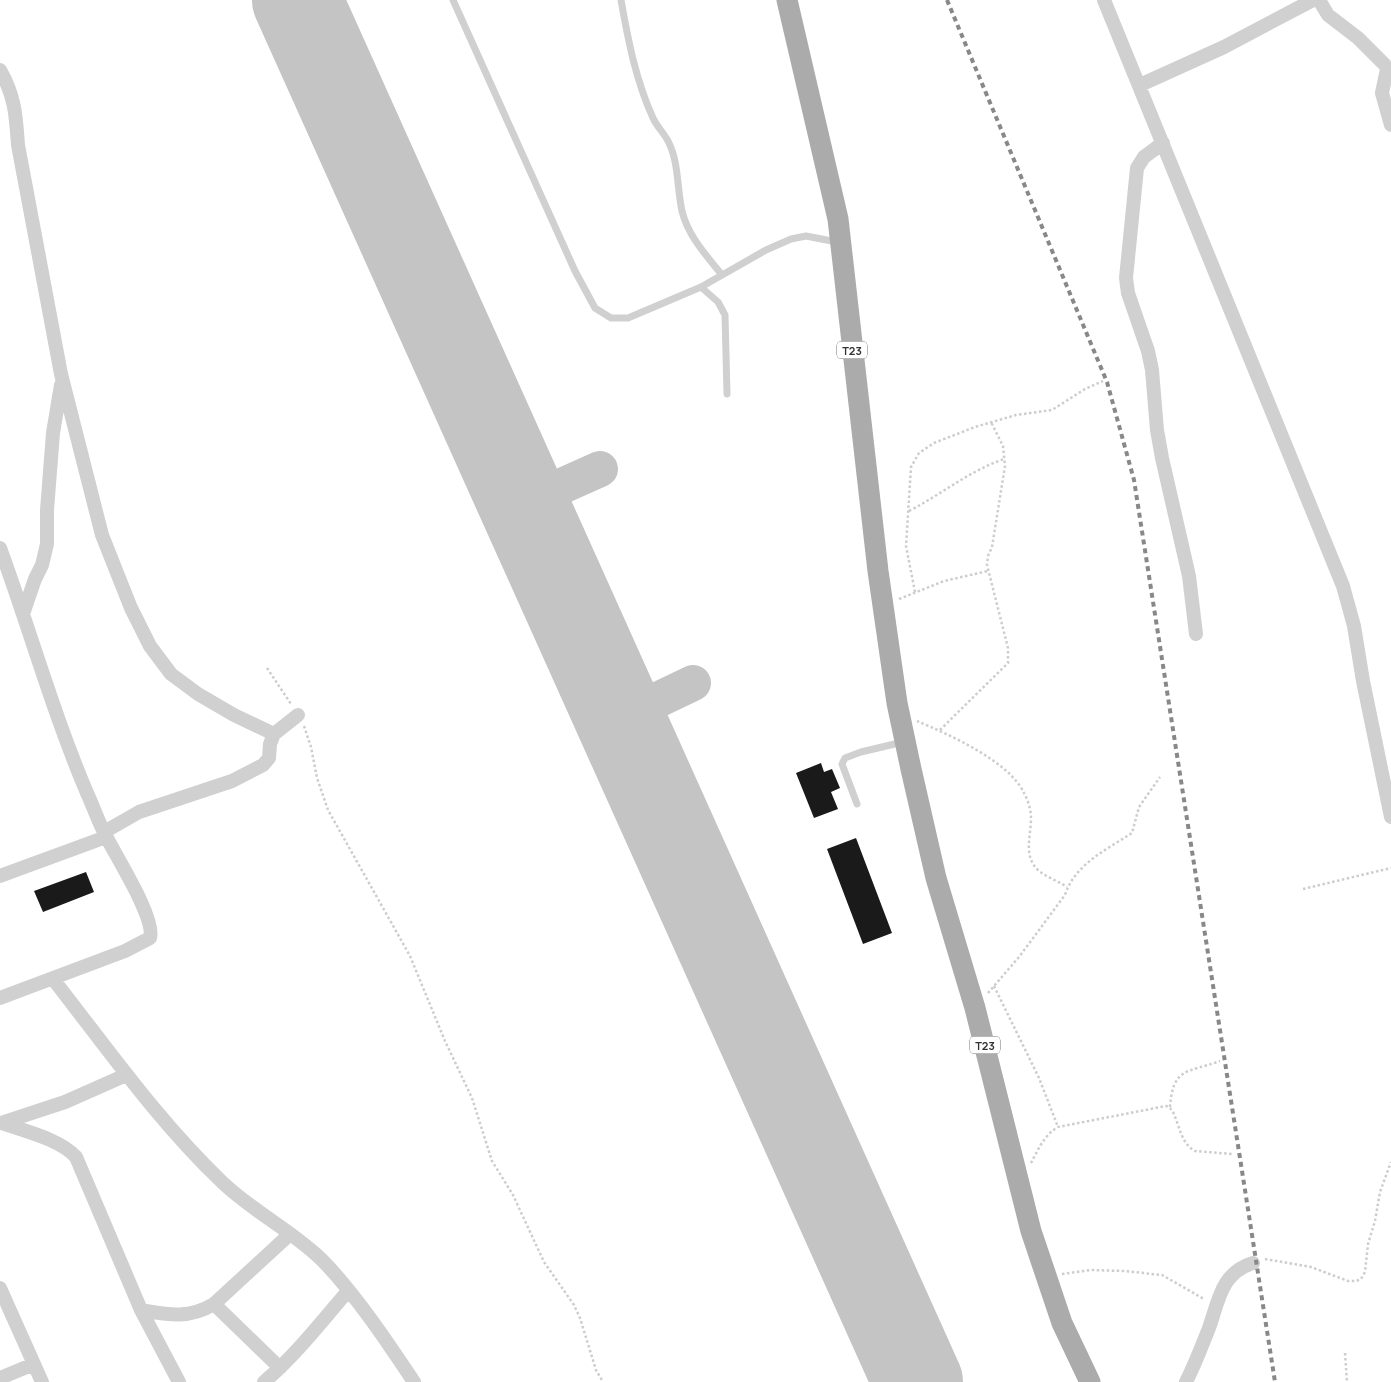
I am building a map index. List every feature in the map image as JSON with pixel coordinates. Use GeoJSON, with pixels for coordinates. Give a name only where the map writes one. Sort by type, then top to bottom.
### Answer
{"type":"FeatureCollection","features":[{"type":"Feature","properties":{"kind":"main road","name":"T23"},"geometry":{"type":"LineString","coordinates":[[787,0],[838,219],[883,609],[905,742],[936,878],[975,1008],[1045,1276],[1062,1323],[1090,1382]]}},
{"type":"Feature","properties":{"kind":"street"},"geometry":{"type":"LineString","coordinates":[[1104,0],[1343,586],[1354,626],[1363,681],[1388,788],[1391,817]]}},
{"type":"Feature","properties":{"kind":"street"},"geometry":{"type":"LineString","coordinates":[[1140,85],[1224,47],[1313,0]]}},
{"type":"Feature","properties":{"kind":"street"},"geometry":{"type":"LineString","coordinates":[[1319,0],[1328,14],[1358,38],[1386,65],[1387,69],[1382,93],[1391,125]]}},
{"type":"Feature","properties":{"kind":"street"},"geometry":{"type":"LineString","coordinates":[[0,70],[8,84],[15,108],[18,145],[62,374],[102,535],[131,608],[150,646],[171,674],[198,694],[234,715],[274,734]]}},
{"type":"Feature","properties":{"kind":"street"},"geometry":{"type":"LineString","coordinates":[[1163,143],[1144,156],[1136,168],[1126,278],[1128,293],[1148,351],[1152,370],[1162,458],[1189,576],[1196,634]]}},
{"type":"Feature","properties":{"kind":"street"},"geometry":{"type":"LineString","coordinates":[[23,614],[34,579],[42,565],[46,544],[53,433],[62,374]]}},
{"type":"Feature","properties":{"kind":"street"},"geometry":{"type":"LineString","coordinates":[[0,548],[70,753],[105,834],[139,898],[151,925],[152,933],[150,938],[125,951],[0,998]]}},
{"type":"Feature","properties":{"kind":"street"},"geometry":{"type":"LineString","coordinates":[[0,876],[105,834],[139,812],[232,780],[263,765],[269,758],[270,744],[274,734],[279,728],[298,715]]}},
{"type":"Feature","properties":{"kind":"street"},"geometry":{"type":"LineString","coordinates":[[53,979],[126,1076],[189,1148],[223,1183],[322,1261],[348,1291],[392,1349],[414,1382]]}},
{"type":"Feature","properties":{"kind":"street"},"geometry":{"type":"LineString","coordinates":[[1,1123],[65,1102],[126,1076]]}},
{"type":"Feature","properties":{"kind":"street"},"geometry":{"type":"LineString","coordinates":[[1,1123],[60,1145],[76,1157],[91,1188],[141,1310],[179,1382]]}},
{"type":"Feature","properties":{"kind":"street"},"geometry":{"type":"LineString","coordinates":[[141,1310],[165,1315],[181,1315],[202,1311],[214,1304],[290,1234]]}},
{"type":"Feature","properties":{"kind":"street"},"geometry":{"type":"LineString","coordinates":[[1186,1382],[1200,1353],[1220,1293],[1241,1266],[1258,1261]]}},
{"type":"Feature","properties":{"kind":"street"},"geometry":{"type":"LineString","coordinates":[[0,1288],[42,1382]]}},
{"type":"Feature","properties":{"kind":"street"},"geometry":{"type":"LineString","coordinates":[[264,1382],[280,1368],[348,1291]]}},
{"type":"Feature","properties":{"kind":"street"},"geometry":{"type":"LineString","coordinates":[[214,1304],[280,1368]]}},
{"type":"Feature","properties":{"kind":"street"},"geometry":{"type":"LineString","coordinates":[[0,1378],[34,1364]]}},
{"type":"Feature","properties":{"kind":"lane"},"geometry":{"type":"LineString","coordinates":[[453,0],[575,271],[595,308],[612,318],[628,318],[701,287],[766,250],[791,239],[806,236],[840,242]]}},
{"type":"Feature","properties":{"kind":"lane"},"geometry":{"type":"LineString","coordinates":[[621,0],[629,44],[646,98],[654,119],[674,155],[682,211],[688,230],[722,275]]}},
{"type":"Feature","properties":{"kind":"lane"},"geometry":{"type":"LineString","coordinates":[[701,287],[718,302],[725,315],[727,394]]}},
{"type":"Feature","properties":{"kind":"lane"},"geometry":{"type":"LineString","coordinates":[[857,804],[842,764],[845,758],[861,752],[905,742]]}},
{"type":"Feature","properties":{"kind":"path"},"geometry":{"type":"LineString","coordinates":[[915,592],[906,546],[911,467],[919,453],[934,443],[991,422],[1016,415],[1052,410],[1085,389],[1103,381]]}},
{"type":"Feature","properties":{"kind":"path"},"geometry":{"type":"LineString","coordinates":[[940,730],[993,680],[1008,663],[1008,648],[988,571],[988,556],[992,547],[1005,466],[1003,446],[991,422]]}},
{"type":"Feature","properties":{"kind":"path"},"geometry":{"type":"LineString","coordinates":[[909,511],[935,498],[974,471],[1004,459]]}},
{"type":"Feature","properties":{"kind":"path"},"geometry":{"type":"LineString","coordinates":[[883,609],[903,597],[944,581],[988,571]]}},
{"type":"Feature","properties":{"kind":"path"},"geometry":{"type":"LineString","coordinates":[[267,668],[306,730],[316,778],[328,810],[410,956],[441,1032],[472,1098],[492,1161],[513,1195],[544,1262],[574,1305],[580,1318],[596,1370],[603,1382]]}},
{"type":"Feature","properties":{"kind":"path"},"geometry":{"type":"LineString","coordinates":[[899,714],[940,730],[993,760],[1019,784],[1031,818],[1029,854],[1032,863],[1046,876],[1068,887]]}},
{"type":"Feature","properties":{"kind":"path"},"geometry":{"type":"LineString","coordinates":[[975,1008],[1030,942],[1086,863],[1132,832],[1139,808],[1160,777]]}},
{"type":"Feature","properties":{"kind":"path"},"geometry":{"type":"LineString","coordinates":[[1303,889],[1391,868]]}},
{"type":"Feature","properties":{"kind":"path"},"geometry":{"type":"LineString","coordinates":[[994,986],[1039,1078],[1058,1127]]}},
{"type":"Feature","properties":{"kind":"path"},"geometry":{"type":"LineString","coordinates":[[1220,1061],[1178,1078],[1173,1086],[1170,1107],[1182,1136],[1190,1148],[1195,1151],[1232,1154]]}},
{"type":"Feature","properties":{"kind":"path"},"geometry":{"type":"LineString","coordinates":[[1020,1184],[1046,1137],[1058,1127],[1161,1106],[1170,1107]]}},
{"type":"Feature","properties":{"kind":"path"},"geometry":{"type":"LineString","coordinates":[[1258,1261],[1312,1267],[1356,1282],[1361,1279],[1365,1272],[1368,1244],[1376,1221],[1380,1192],[1391,1162]]}},
{"type":"Feature","properties":{"kind":"path"},"geometry":{"type":"LineString","coordinates":[[1045,1276],[1091,1270],[1124,1270],[1162,1275],[1216,1305]]}},
{"type":"Feature","properties":{"kind":"path"},"geometry":{"type":"LineString","coordinates":[[1345,1353],[1347,1382]]}},
{"type":"Feature","properties":{"kind":"building"},"geometry":{"type":"Polygon","coordinates":[[[821,763],[824,772],[832,769],[840,788],[831,792],[838,809],[814,818],[796,773],[821,763]]]}},
{"type":"Feature","properties":{"kind":"building"},"geometry":{"type":"Polygon","coordinates":[[[856,838],[892,933],[863,944],[827,849],[856,838]]]}},
{"type":"Feature","properties":{"kind":"building"},"geometry":{"type":"Polygon","coordinates":[[[86,872],[94,892],[43,912],[34,891],[86,872]]]}},
{"type":"Feature","properties":{"kind":"taxiway"},"geometry":{"type":"LineString","coordinates":[[524,503],[600,469]]}},
{"type":"Feature","properties":{"kind":"taxiway"},"geometry":{"type":"LineString","coordinates":[[620,718],[693,683]]}},
{"type":"Feature","properties":{"kind":"runway"},"geometry":{"type":"LineString","coordinates":[[297,0],[918,1382]]}},
{"type":"Feature","properties":{"kind":"railway"},"geometry":{"type":"LineString","coordinates":[[947,0],[1107,382],[1134,480],[1275,1382]]}}]}
